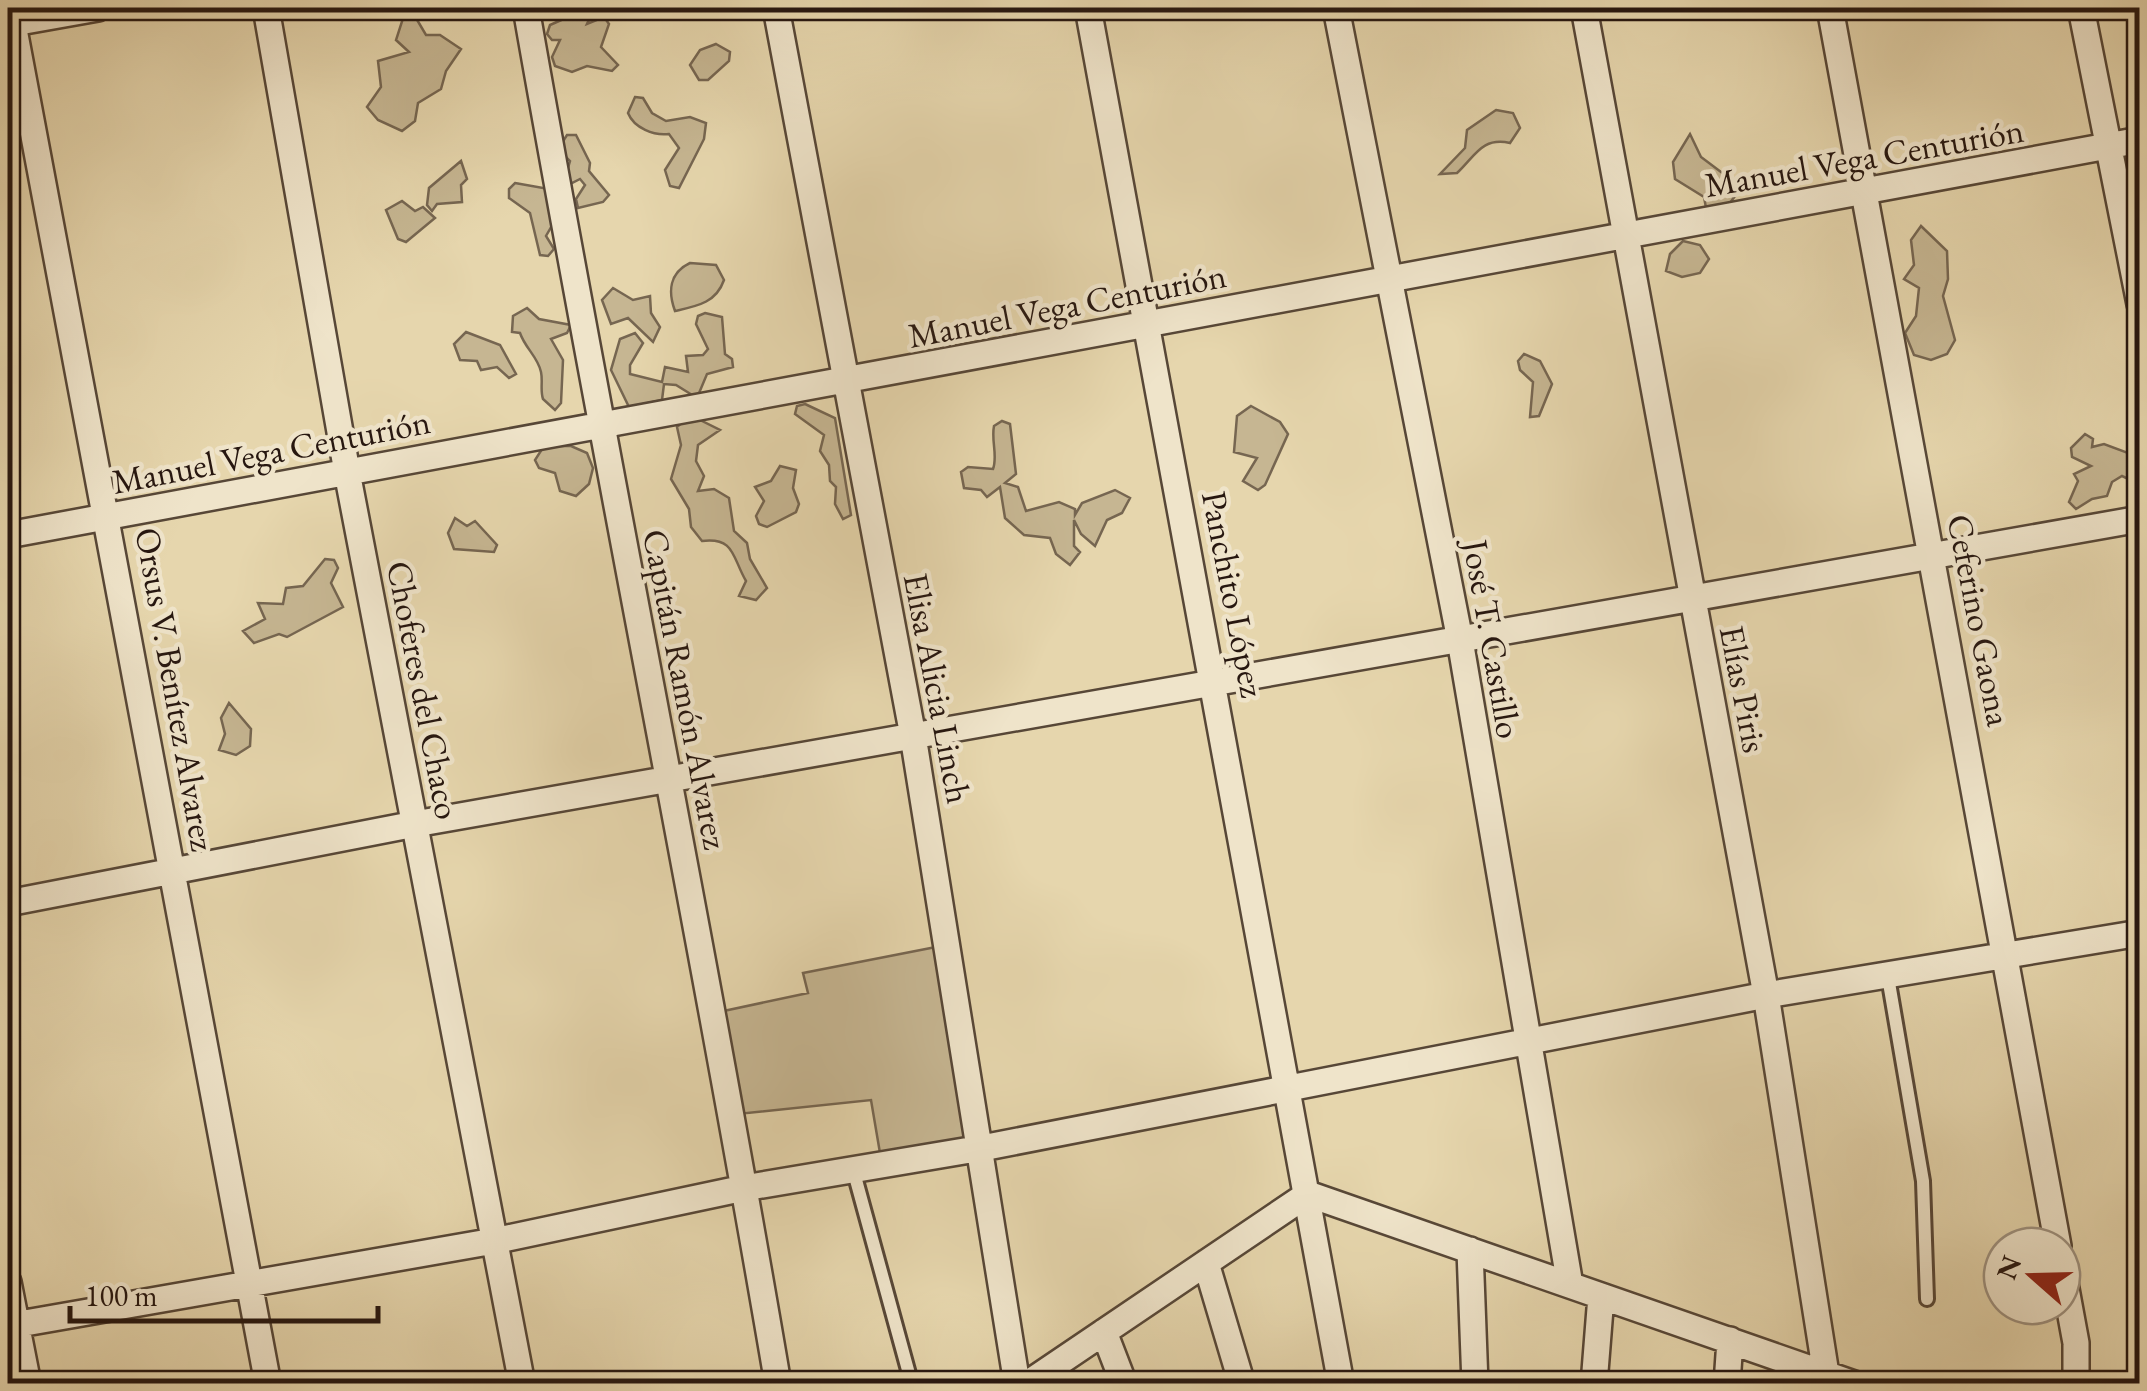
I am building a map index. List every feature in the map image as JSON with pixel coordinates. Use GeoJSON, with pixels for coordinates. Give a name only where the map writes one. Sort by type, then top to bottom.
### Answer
{"type":"FeatureCollection","features":[{"type":"Feature","properties":{"kind":"street"},"geometry":{"type":"LineString","coordinates":[[10,18],[98,8]]}},
{"type":"Feature","properties":{"kind":"street","name":"Choferes del Chaco"},"geometry":{"type":"LineString","coordinates":[[266,8],[347,472],[522,1384]]}},
{"type":"Feature","properties":{"kind":"street","name":"Capitán Ramón Alvarez"},"geometry":{"type":"LineString","coordinates":[[526,8],[598,426],[670,780],[778,1384]]}},
{"type":"Feature","properties":{"kind":"street","name":"Elisa Alicia Linch"},"geometry":{"type":"LineString","coordinates":[[776,8],[913,736],[982,1148],[1016,1384]]}},
{"type":"Feature","properties":{"kind":"street","name":"Panchito López"},"geometry":{"type":"LineString","coordinates":[[1088,8],[1216,683],[1341,1384]]}},
{"type":"Feature","properties":{"kind":"street","name":"José T. Castillo"},"geometry":{"type":"LineString","coordinates":[[1336,8],[1460,640],[1570,1285]]}},
{"type":"Feature","properties":{"kind":"street","name":"Elías Piris"},"geometry":{"type":"LineString","coordinates":[[1584,8],[1766,996],[1825,1379]]}},
{"type":"Feature","properties":{"kind":"street","name":"Ceferino Gaona"},"geometry":{"type":"LineString","coordinates":[[1830,8],[2054,1226]]}},
{"type":"Feature","properties":{"kind":"street"},"geometry":{"type":"LineString","coordinates":[[2081,8],[2140,304]]}},
{"type":"Feature","properties":{"kind":"street","name":"Orsus V. Benítez Alvarez"},"geometry":{"type":"LineString","coordinates":[[10,18],[109,516],[268,1384]]}},
{"type":"Feature","properties":{"kind":"street","name":"Manuel Vega Centurión"},"geometry":{"type":"LineString","coordinates":[[8,535],[2140,140]]}},
{"type":"Feature","properties":{"kind":"street"},"geometry":{"type":"LineString","coordinates":[[8,903],[415,824],[2140,519]]}},
{"type":"Feature","properties":{"kind":"street"},"geometry":{"type":"LineString","coordinates":[[12,1326],[494,1241],[744,1188],[982,1148],[1766,996],[2140,933]]}},
{"type":"Feature","properties":{"kind":"street"},"geometry":{"type":"LineString","coordinates":[[1027,1384],[1308,1194],[1730,1340],[1825,1379],[1854,1384]]}},
{"type":"Feature","properties":{"kind":"street"},"geometry":{"type":"LineString","coordinates":[[1470,1250],[1476,1384]]}},
{"type":"Feature","properties":{"kind":"street"},"geometry":{"type":"LineString","coordinates":[[1206,1263],[1242,1384]]}},
{"type":"Feature","properties":{"kind":"street"},"geometry":{"type":"LineString","coordinates":[[8,1282],[12,1326],[28,1384]]}},
{"type":"Feature","properties":{"kind":"street"},"geometry":{"type":"LineString","coordinates":[[1594,1384],[1601,1296]]}},
{"type":"Feature","properties":{"kind":"street"},"geometry":{"type":"LineString","coordinates":[[2073,1326],[2088,1384]]}},
{"type":"Feature","properties":{"kind":"street"},"geometry":{"type":"LineString","coordinates":[[1104,1332],[1124,1384]]}},
{"type":"Feature","properties":{"kind":"street"},"geometry":{"type":"LineString","coordinates":[[1727,1384],[1730,1340]]}},
{"type":"Feature","properties":{"kind":"street"},"geometry":{"type":"LineString","coordinates":[[2076,1343],[2076,1384]]}},
{"type":"Feature","properties":{"kind":"lane"},"geometry":{"type":"LineString","coordinates":[[1888,977],[1923,1180],[1927,1299]]}},
{"type":"Feature","properties":{"kind":"lane"},"geometry":{"type":"LineString","coordinates":[[853,1169],[911,1381]]}},
{"type":"Feature","properties":{"kind":"shaded area"},"geometry":{"type":"Polygon","coordinates":[[[584,10],[591,15],[587,24],[604,17],[609,24],[601,47],[618,65],[612,71],[587,66],[572,72],[555,66],[552,57],[560,40],[552,40],[547,34],[550,25],[584,10]]]}},
{"type":"Feature","properties":{"kind":"shaded area"},"geometry":{"type":"Polygon","coordinates":[[[405,12],[413,13],[426,35],[440,35],[461,49],[446,71],[441,89],[418,103],[415,121],[402,131],[378,120],[367,107],[381,87],[378,61],[409,52],[396,40],[405,12]]]}},
{"type":"Feature","properties":{"kind":"shaded area"},"geometry":{"type":"Polygon","coordinates":[[[716,44],[730,52],[729,61],[708,80],[699,80],[690,65],[700,50],[716,44]]]}},
{"type":"Feature","properties":{"kind":"shaded area"},"geometry":{"type":"Polygon","coordinates":[[[635,97],[643,98],[652,113],[666,121],[690,117],[706,123],[704,139],[679,188],[670,186],[665,170],[679,148],[669,134],[651,132],[635,123],[628,113],[635,97]]]}},
{"type":"Feature","properties":{"kind":"shaded area"},"geometry":{"type":"Polygon","coordinates":[[[1496,110],[1513,113],[1520,128],[1510,143],[1486,145],[1457,173],[1440,174],[1465,148],[1467,130],[1496,110]]]}},
{"type":"Feature","properties":{"kind":"shaded area"},"geometry":{"type":"Polygon","coordinates":[[[1690,134],[1701,157],[1729,178],[1735,196],[1724,211],[1707,213],[1704,197],[1675,179],[1673,162],[1690,134]]]}},
{"type":"Feature","properties":{"kind":"shaded area"},"geometry":{"type":"Polygon","coordinates":[[[567,135],[576,135],[590,163],[589,171],[609,195],[603,202],[578,208],[576,199],[585,185],[580,179],[572,183],[565,178],[570,161],[558,149],[567,135]]]}},
{"type":"Feature","properties":{"kind":"shaded area"},"geometry":{"type":"Polygon","coordinates":[[[461,161],[467,179],[461,185],[462,202],[437,204],[432,211],[427,205],[429,188],[461,161]]]}},
{"type":"Feature","properties":{"kind":"shaded area"},"geometry":{"type":"Polygon","coordinates":[[[515,183],[549,189],[554,222],[546,236],[554,249],[548,256],[540,255],[530,213],[509,198],[509,189],[515,183]]]}},
{"type":"Feature","properties":{"kind":"shaded area"},"geometry":{"type":"Polygon","coordinates":[[[402,201],[415,211],[423,207],[435,218],[406,242],[398,239],[386,210],[402,201]]]}},
{"type":"Feature","properties":{"kind":"shaded area"},"geometry":{"type":"Polygon","coordinates":[[[1921,226],[1947,251],[1948,279],[1943,296],[1955,340],[1947,354],[1931,360],[1914,355],[1905,333],[1916,316],[1919,288],[1904,279],[1914,265],[1911,240],[1921,226]]]}},
{"type":"Feature","properties":{"kind":"shaded area"},"geometry":{"type":"Polygon","coordinates":[[[1683,241],[1700,245],[1709,259],[1700,273],[1682,277],[1666,271],[1670,254],[1683,241]]]}},
{"type":"Feature","properties":{"kind":"shaded area"},"geometry":{"type":"Polygon","coordinates":[[[690,263],[716,265],[724,280],[711,299],[675,311],[672,284],[678,272],[690,263]]]}},
{"type":"Feature","properties":{"kind":"shaded area"},"geometry":{"type":"Polygon","coordinates":[[[613,288],[633,300],[650,296],[651,313],[660,327],[653,342],[628,318],[611,324],[602,300],[613,288]]]}},
{"type":"Feature","properties":{"kind":"shaded area"},"geometry":{"type":"Polygon","coordinates":[[[527,308],[539,319],[571,325],[567,333],[551,339],[563,360],[561,403],[555,410],[543,399],[537,362],[520,333],[512,332],[513,316],[527,308]]]}},
{"type":"Feature","properties":{"kind":"shaded area"},"geometry":{"type":"Polygon","coordinates":[[[705,313],[722,317],[725,354],[732,359],[733,367],[707,374],[697,398],[676,385],[664,384],[662,400],[629,407],[611,370],[620,339],[635,333],[643,343],[630,365],[630,374],[662,382],[665,367],[688,372],[686,356],[703,355],[708,349],[696,324],[698,316],[705,313]]]}},
{"type":"Feature","properties":{"kind":"shaded area"},"geometry":{"type":"Polygon","coordinates":[[[466,332],[500,345],[516,374],[509,378],[497,367],[481,370],[477,361],[460,360],[454,344],[466,332]]]}},
{"type":"Feature","properties":{"kind":"shaded area"},"geometry":{"type":"Polygon","coordinates":[[[1524,354],[1540,361],[1552,384],[1539,416],[1530,417],[1533,382],[1520,370],[1518,361],[1524,354]]]}},
{"type":"Feature","properties":{"kind":"shaded area"},"geometry":{"type":"Polygon","coordinates":[[[805,404],[835,418],[851,515],[843,519],[835,504],[836,487],[830,481],[829,465],[820,451],[824,435],[795,414],[797,406],[805,404]]]}},
{"type":"Feature","properties":{"kind":"shaded area"},"geometry":{"type":"Polygon","coordinates":[[[1251,406],[1280,422],[1288,434],[1265,485],[1258,490],[1243,481],[1257,458],[1234,452],[1237,416],[1251,406]]]}},
{"type":"Feature","properties":{"kind":"shaded area"},"geometry":{"type":"Polygon","coordinates":[[[690,415],[720,430],[698,445],[696,461],[704,476],[698,491],[714,489],[729,498],[734,531],[747,543],[750,559],[767,588],[756,600],[739,596],[746,581],[731,551],[721,542],[702,541],[691,527],[689,509],[671,479],[681,445],[677,427],[690,415]]]}},
{"type":"Feature","properties":{"kind":"shaded area"},"geometry":{"type":"Polygon","coordinates":[[[1002,421],[1010,424],[1016,474],[1005,483],[1018,487],[1026,511],[1059,502],[1075,509],[1075,515],[1082,503],[1115,490],[1130,498],[1122,513],[1107,520],[1095,546],[1081,534],[1074,520],[1074,546],[1080,552],[1070,565],[1056,554],[1050,538],[1024,535],[1005,518],[1000,487],[987,497],[981,490],[964,488],[961,472],[968,467],[993,469],[994,426],[1002,421]]]}},
{"type":"Feature","properties":{"kind":"shaded area"},"geometry":{"type":"Polygon","coordinates":[[[2085,434],[2093,439],[2092,447],[2104,444],[2139,457],[2139,484],[2122,476],[2112,482],[2107,496],[2092,499],[2076,509],[2069,502],[2078,481],[2074,474],[2091,466],[2072,457],[2071,448],[2085,434]]]}},
{"type":"Feature","properties":{"kind":"shaded area"},"geometry":{"type":"Polygon","coordinates":[[[544,446],[571,446],[587,453],[593,468],[589,484],[576,496],[560,491],[555,473],[539,468],[535,460],[544,446]]]}},
{"type":"Feature","properties":{"kind":"shaded area"},"geometry":{"type":"Polygon","coordinates":[[[780,466],[796,470],[793,488],[799,504],[796,512],[767,527],[759,524],[756,516],[764,501],[755,487],[771,481],[780,466]]]}},
{"type":"Feature","properties":{"kind":"shaded area"},"geometry":{"type":"Polygon","coordinates":[[[455,518],[467,526],[475,521],[497,545],[494,552],[454,549],[448,533],[455,518]]]}},
{"type":"Feature","properties":{"kind":"shaded area"},"geometry":{"type":"Polygon","coordinates":[[[325,559],[334,560],[338,568],[331,583],[343,607],[287,637],[279,634],[254,643],[243,631],[265,619],[258,603],[283,604],[286,588],[303,586],[325,559]]]}},
{"type":"Feature","properties":{"kind":"shaded area"},"geometry":{"type":"Polygon","coordinates":[[[229,703],[251,729],[250,746],[236,755],[219,750],[225,734],[221,718],[229,703]]]}},
{"type":"Feature","properties":{"kind":"shaded area"},"geometry":{"type":"Polygon","coordinates":[[[941,946],[972,1139],[880,1153],[871,1100],[738,1114],[719,1012],[808,993],[803,973],[941,946]]]}}]}
